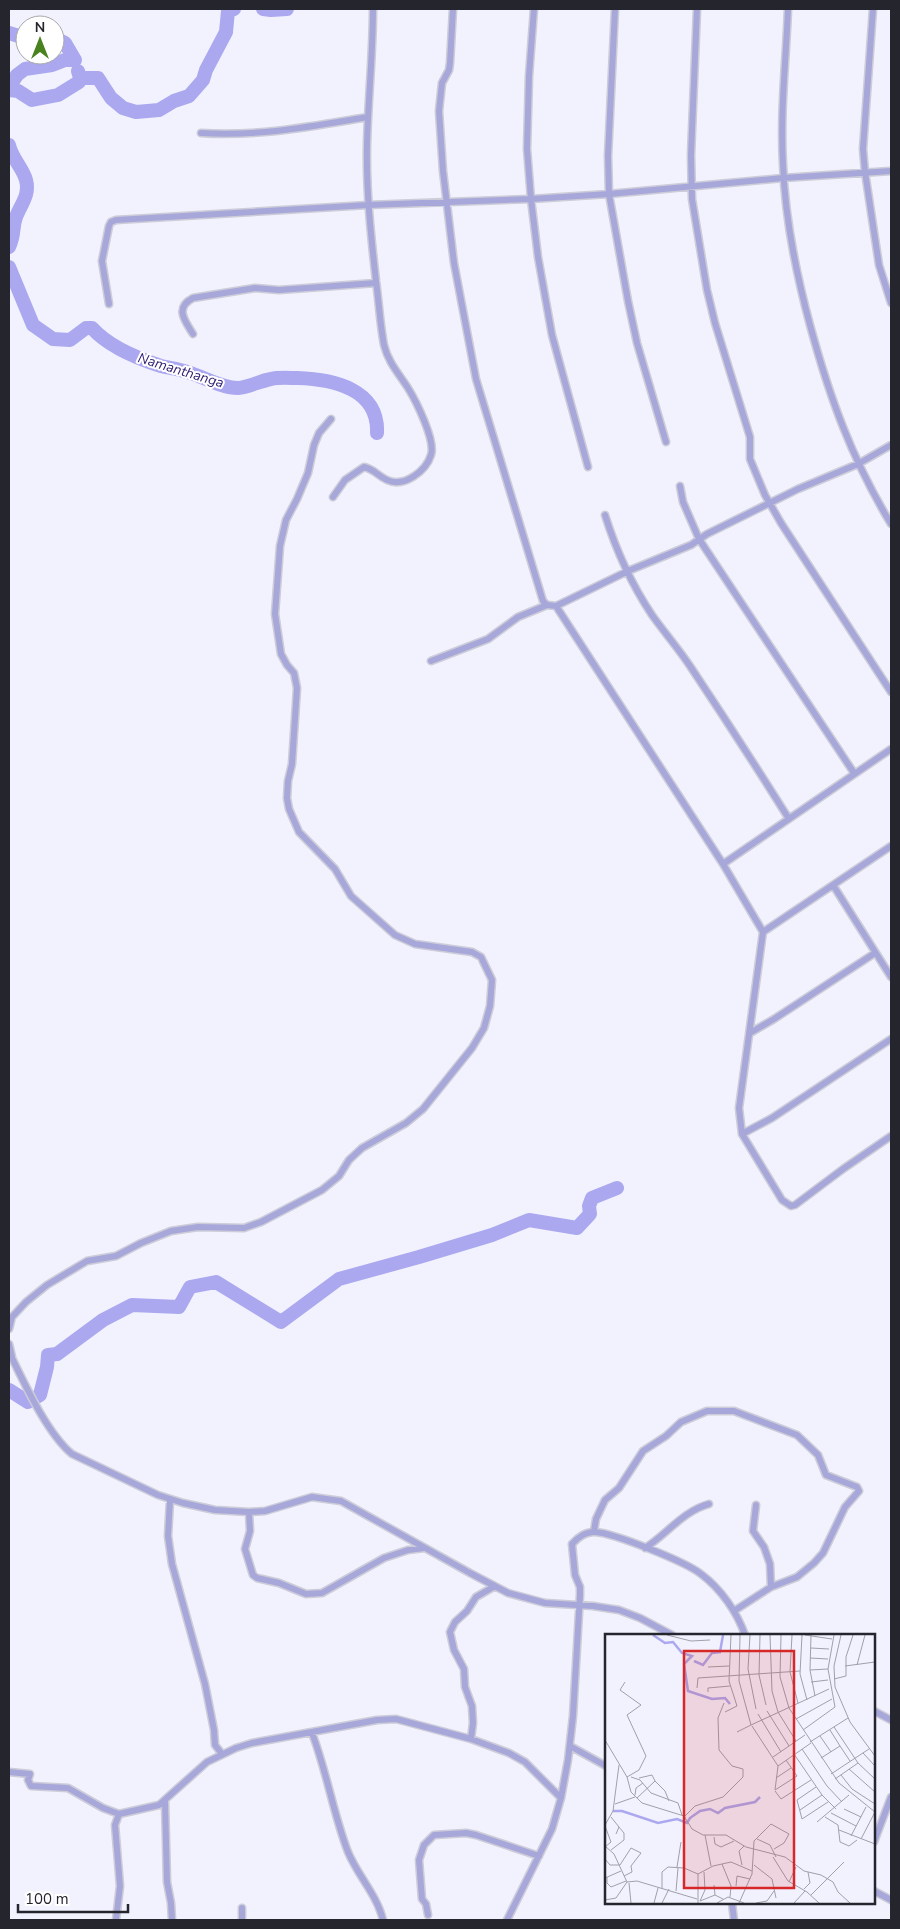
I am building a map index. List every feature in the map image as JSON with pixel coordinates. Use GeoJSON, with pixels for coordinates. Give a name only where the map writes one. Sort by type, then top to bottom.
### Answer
{"type":"FeatureCollection","features":[{"type":"Feature","properties":{"kind":"street"},"geometry":{"type":"LineString","coordinates":[[333,497],[345,480],[364,468],[372,469],[392,482],[404,482],[424,468],[432,454],[427,429],[413,397],[386,353],[381,327],[366,178],[374,9]]}},
{"type":"Feature","properties":{"kind":"street"},"geometry":{"type":"LineString","coordinates":[[453,9],[450,63],[449,70],[442,83],[439,112],[446,203],[454,263],[476,379],[543,601],[546,605]]}},
{"type":"Feature","properties":{"kind":"street"},"geometry":{"type":"LineString","coordinates":[[534,9],[528,76],[526,149],[531,199],[538,257],[552,335],[588,468]]}},
{"type":"Feature","properties":{"kind":"street"},"geometry":{"type":"LineString","coordinates":[[615,9],[608,156],[610,194],[637,342],[666,442]]}},
{"type":"Feature","properties":{"kind":"street"},"geometry":{"type":"LineString","coordinates":[[697,9],[691,186],[714,323],[750,437],[750,459],[770,504],[891,692]]}},
{"type":"Feature","properties":{"kind":"street"},"geometry":{"type":"LineString","coordinates":[[788,9],[782,150],[783,178],[799,285],[824,378],[858,464],[891,524]]}},
{"type":"Feature","properties":{"kind":"street"},"geometry":{"type":"LineString","coordinates":[[873,9],[864,141],[865,172],[879,265],[891,303]]}},
{"type":"Feature","properties":{"kind":"street"},"geometry":{"type":"LineString","coordinates":[[201,133],[256,133],[368,117]]}},
{"type":"Feature","properties":{"kind":"street"},"geometry":{"type":"LineString","coordinates":[[109,304],[102,261],[109,226],[111,222],[116,220],[368,205],[531,199],[891,171]]}},
{"type":"Feature","properties":{"kind":"street"},"geometry":{"type":"LineString","coordinates":[[193,334],[183,317],[183,308],[186,302],[193,298],[256,288],[279,290],[376,282]]}},
{"type":"Feature","properties":{"kind":"street"},"geometry":{"type":"LineString","coordinates":[[9,1329],[12,1317],[26,1302],[47,1286],[87,1261],[116,1256],[171,1231],[198,1227],[244,1228],[261,1222],[322,1190],[339,1176],[349,1160],[362,1148],[406,1123],[423,1109],[472,1048],[484,1028],[490,1006],[492,980],[481,957],[472,952],[415,944],[395,935],[351,896],[335,869],[299,832],[289,808],[288,790],[292,764],[297,688],[294,673],[280,654],[275,614],[280,546],[286,520],[308,473],[314,445],[319,433],[331,419]]}},
{"type":"Feature","properties":{"kind":"street"},"geometry":{"type":"LineString","coordinates":[[431,661],[488,639],[518,616],[546,605],[556,606],[628,571],[690,545],[707,534],[798,489],[858,464],[891,445]]}},
{"type":"Feature","properties":{"kind":"street"},"geometry":{"type":"LineString","coordinates":[[680,486],[683,502],[699,539],[854,773]]}},
{"type":"Feature","properties":{"kind":"street"},"geometry":{"type":"LineString","coordinates":[[605,515],[614,542],[650,613],[670,637],[706,690],[789,820]]}},
{"type":"Feature","properties":{"kind":"street"},"geometry":{"type":"LineString","coordinates":[[556,606],[724,864],[763,932],[739,1108],[742,1134],[782,1200],[791,1206],[795,1205],[891,1136]]}},
{"type":"Feature","properties":{"kind":"street"},"geometry":{"type":"LineString","coordinates":[[724,864],[891,749]]}},
{"type":"Feature","properties":{"kind":"street"},"geometry":{"type":"LineString","coordinates":[[763,932],[891,846]]}},
{"type":"Feature","properties":{"kind":"street"},"geometry":{"type":"LineString","coordinates":[[833,885],[891,977]]}},
{"type":"Feature","properties":{"kind":"street"},"geometry":{"type":"LineString","coordinates":[[750,1033],[875,953]]}},
{"type":"Feature","properties":{"kind":"street"},"geometry":{"type":"LineString","coordinates":[[742,1134],[821,1086],[891,1039]]}},
{"type":"Feature","properties":{"kind":"street"},"geometry":{"type":"LineString","coordinates":[[9,1344],[10,1356],[36,1406],[60,1442],[72,1454],[170,1500],[215,1510],[249,1512],[274,1509],[312,1497],[332,1498],[348,1503],[424,1548],[495,1586],[532,1600],[618,1610],[640,1618],[670,1634]]}},
{"type":"Feature","properties":{"kind":"street"},"geometry":{"type":"LineString","coordinates":[[594,1532],[596,1519],[605,1500],[619,1488],[643,1451],[666,1436],[681,1422],[707,1411],[734,1411],[796,1435],[818,1455],[826,1475],[859,1489],[858,1492],[845,1507],[823,1553],[796,1577],[771,1587],[734,1611]]}},
{"type":"Feature","properties":{"kind":"street"},"geometry":{"type":"LineString","coordinates":[[170,1500],[168,1536],[172,1564],[205,1684],[215,1745],[222,1754]]}},
{"type":"Feature","properties":{"kind":"street"},"geometry":{"type":"LineString","coordinates":[[645,1548],[660,1539],[681,1519],[709,1504]]}},
{"type":"Feature","properties":{"kind":"street"},"geometry":{"type":"LineString","coordinates":[[756,1505],[753,1531],[767,1555],[771,1573],[771,1587]]}},
{"type":"Feature","properties":{"kind":"street"},"geometry":{"type":"LineString","coordinates":[[249,1512],[250,1530],[246,1549],[253,1574],[257,1578],[279,1583],[306,1594],[317,1594],[330,1590],[384,1558],[400,1552],[424,1548]]}},
{"type":"Feature","properties":{"kind":"street"},"geometry":{"type":"LineString","coordinates":[[507,1920],[552,1829],[570,1746],[574,1716],[580,1588],[575,1574],[572,1544],[583,1535],[594,1532],[608,1534],[675,1560],[700,1573],[734,1611],[745,1634]]}},
{"type":"Feature","properties":{"kind":"street"},"geometry":{"type":"LineString","coordinates":[[471,1739],[473,1724],[472,1706],[465,1687],[464,1669],[452,1644],[450,1632],[454,1622],[467,1611],[476,1597],[495,1586]]}},
{"type":"Feature","properties":{"kind":"street"},"geometry":{"type":"LineString","coordinates":[[875,1712],[891,1720]]}},
{"type":"Feature","properties":{"kind":"street"},"geometry":{"type":"LineString","coordinates":[[9,1772],[30,1774],[28,1780],[31,1786],[68,1788],[103,1808],[119,1814],[154,1807],[165,1801],[203,1765],[236,1748],[268,1740],[388,1718],[471,1739],[518,1757],[560,1798]]}},
{"type":"Feature","properties":{"kind":"street"},"geometry":{"type":"LineString","coordinates":[[312,1733],[348,1852],[359,1874],[376,1900],[383,1920]]}},
{"type":"Feature","properties":{"kind":"street"},"geometry":{"type":"LineString","coordinates":[[570,1746],[605,1765]]}},
{"type":"Feature","properties":{"kind":"street"},"geometry":{"type":"LineString","coordinates":[[875,1839],[891,1798]]}},
{"type":"Feature","properties":{"kind":"street"},"geometry":{"type":"LineString","coordinates":[[165,1801],[166,1876],[172,1920]]}},
{"type":"Feature","properties":{"kind":"street"},"geometry":{"type":"LineString","coordinates":[[116,1920],[120,1886],[115,1825],[119,1814]]}},
{"type":"Feature","properties":{"kind":"street"},"geometry":{"type":"LineString","coordinates":[[428,1915],[426,1904],[422,1899],[419,1860],[424,1845],[434,1835],[466,1833],[476,1835],[539,1856]]}},
{"type":"Feature","properties":{"kind":"street"},"geometry":{"type":"LineString","coordinates":[[875,1892],[891,1900]]}},
{"type":"Feature","properties":{"kind":"street"},"geometry":{"type":"LineString","coordinates":[[732,1904],[734,1920]]}},
{"type":"Feature","properties":{"kind":"street"},"geometry":{"type":"LineString","coordinates":[[242,1908],[242,1920]]}},
{"type":"Feature","properties":{"kind":"waterway"},"geometry":{"type":"LineString","coordinates":[[80,78],[98,78],[111,98],[123,108],[136,112],[159,110],[174,101],[189,96],[203,80],[206,70],[226,32],[228,11],[234,9]]}},
{"type":"Feature","properties":{"kind":"waterway"},"geometry":{"type":"LineString","coordinates":[[263,9],[287,9]]}},
{"type":"Feature","properties":{"kind":"waterway","name":"Namanthanga"},"geometry":{"type":"LineString","coordinates":[[9,33],[15,35]]}},
{"type":"Feature","properties":{"kind":"waterway","name":"Namanthanga"},"geometry":{"type":"LineString","coordinates":[[65,43],[75,60],[65,60]]}},
{"type":"Feature","properties":{"kind":"waterway","name":"Namanthanga"},"geometry":{"type":"LineString","coordinates":[[9,87],[17,75],[25,69],[52,65]]}},
{"type":"Feature","properties":{"kind":"waterway"},"geometry":{"type":"LineString","coordinates":[[9,90],[18,91],[32,100],[58,95],[79,82],[78,71]]}},
{"type":"Feature","properties":{"kind":"waterway","name":"Namanthanga"},"geometry":{"type":"LineString","coordinates":[[9,145],[12,155],[25,176],[27,185],[26,195],[16,217],[9,247]]}},
{"type":"Feature","properties":{"kind":"waterway","name":"Namanthanga"},"geometry":{"type":"LineString","coordinates":[[9,267],[33,325],[53,339],[70,340],[86,328],[92,328],[106,341],[133,355],[161,366],[180,370],[231,387],[238,388],[274,378],[311,379],[339,384],[351,389],[370,406],[376,418],[377,433]]}},
{"type":"Feature","properties":{"kind":"waterway"},"geometry":{"type":"LineString","coordinates":[[9,1390],[28,1402],[40,1395],[48,1355],[57,1354],[103,1320],[132,1305],[179,1307],[190,1287],[216,1282],[281,1322],[339,1279],[492,1235],[529,1220],[577,1228],[590,1214],[589,1206],[592,1198],[617,1188]]}}]}
